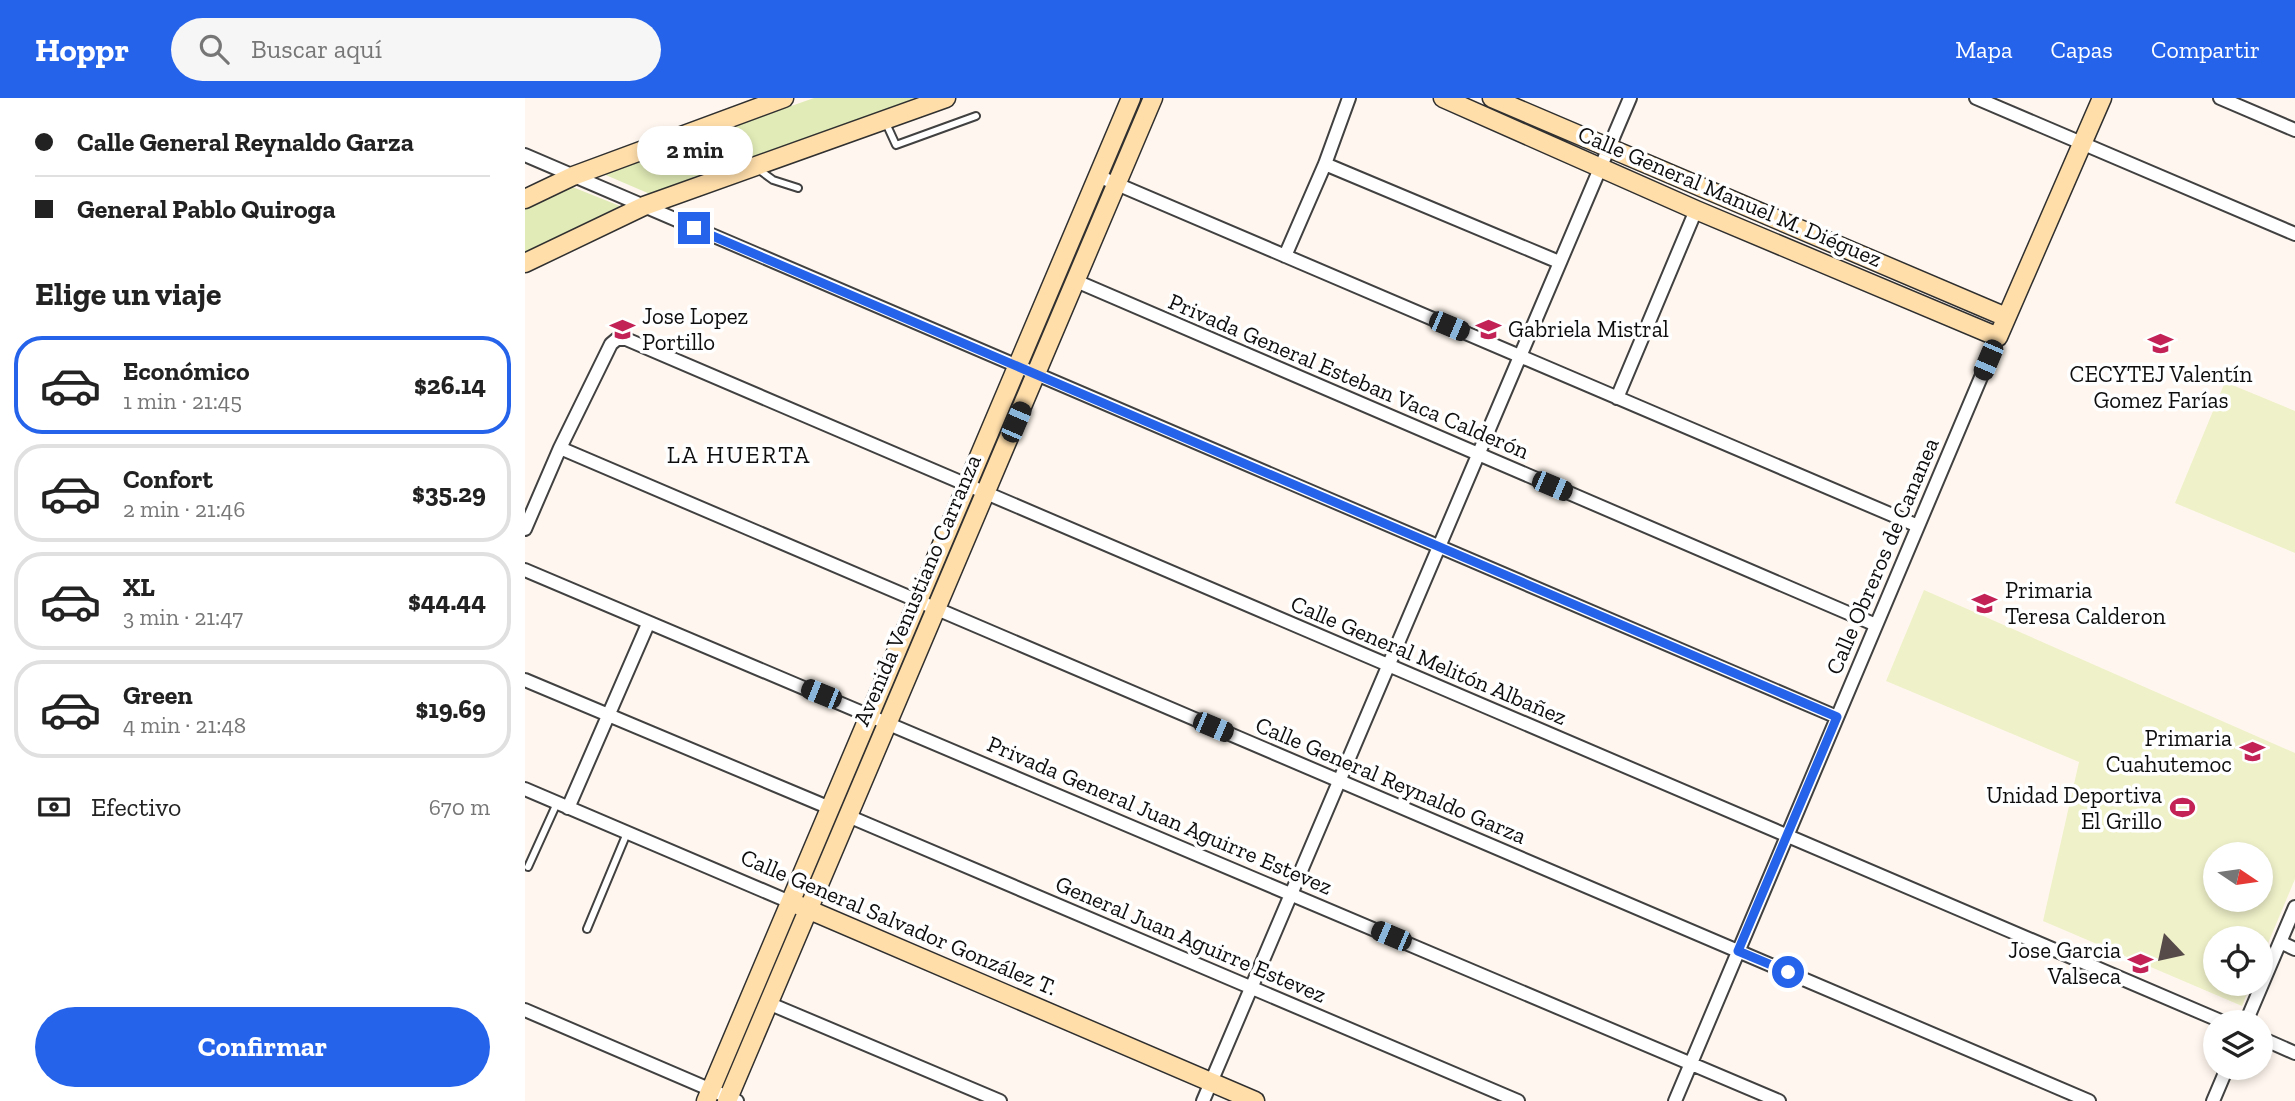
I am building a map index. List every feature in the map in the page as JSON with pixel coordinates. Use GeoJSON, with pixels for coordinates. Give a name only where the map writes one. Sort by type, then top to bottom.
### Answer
{"type":"FeatureCollection","features":[{"type":"Feature","properties":{"kind":"street"},"geometry":{"type":"LineString","coordinates":[[525,199],[573,176],[784,98]]}},
{"type":"Feature","properties":{"kind":"street"},"geometry":{"type":"LineString","coordinates":[[525,263],[644,206],[946,98]]}},
{"type":"Feature","properties":{"kind":"street","name":"Avenida Venustiano Carranza"},"geometry":{"type":"LineString","coordinates":[[708,1095],[1131,98]]}},
{"type":"Feature","properties":{"kind":"street","name":"Avenida Venustiano Carranza"},"geometry":{"type":"LineString","coordinates":[[731,1100],[807,910],[1153,98]]}},
{"type":"Feature","properties":{"kind":"street"},"geometry":{"type":"LineString","coordinates":[[1285,256],[1325,164],[1349,98]]}},
{"type":"Feature","properties":{"kind":"street","name":"Calle General Manuel M. Diéguez"},"geometry":{"type":"LineString","coordinates":[[1443,98],[1696,210],[1998,337]]}},
{"type":"Feature","properties":{"kind":"street","name":"Calle General Manuel M. Diéguez"},"geometry":{"type":"LineString","coordinates":[[1492,98],[2006,317]]}},
{"type":"Feature","properties":{"kind":"street"},"geometry":{"type":"LineString","coordinates":[[1203,1101],[1630,98]]}},
{"type":"Feature","properties":{"kind":"street"},"geometry":{"type":"LineString","coordinates":[[1976,98],[2295,234]]}},
{"type":"Feature","properties":{"kind":"street"},"geometry":{"type":"LineString","coordinates":[[1998,337],[2102,98]]}},
{"type":"Feature","properties":{"kind":"street"},"geometry":{"type":"LineString","coordinates":[[2220,98],[2295,130]]}},
{"type":"Feature","properties":{"kind":"street"},"geometry":{"type":"LineString","coordinates":[[525,155],[1837,717]]}},
{"type":"Feature","properties":{"kind":"street"},"geometry":{"type":"LineString","coordinates":[[1325,164],[1559,262]]}},
{"type":"Feature","properties":{"kind":"street"},"geometry":{"type":"LineString","coordinates":[[1098,176],[1918,526]]}},
{"type":"Feature","properties":{"kind":"street"},"geometry":{"type":"LineString","coordinates":[[1618,398],[1696,210]]}},
{"type":"Feature","properties":{"kind":"street","name":"Privada General Esteban Vaca Calderón"},"geometry":{"type":"LineString","coordinates":[[1076,281],[1876,625]]}},
{"type":"Feature","properties":{"kind":"street","name":"Calle Obreros de Cananea"},"geometry":{"type":"LineString","coordinates":[[1675,1101],[1998,337]]}},
{"type":"Feature","properties":{"kind":"street","name":"Calle General Melitón Albañez"},"geometry":{"type":"LineString","coordinates":[[560,449],[611,344],[617,338],[626,339],[2203,1013]]}},
{"type":"Feature","properties":{"kind":"street"},"geometry":{"type":"LineString","coordinates":[[525,529],[560,449]]}},
{"type":"Feature","properties":{"kind":"street","name":"Calle General Reynaldo Garza"},"geometry":{"type":"LineString","coordinates":[[560,449],[2089,1101]]}},
{"type":"Feature","properties":{"kind":"street","name":"Privada General Juan Aguirre Estevez"},"geometry":{"type":"LineString","coordinates":[[525,570],[1779,1101]]}},
{"type":"Feature","properties":{"kind":"street"},"geometry":{"type":"LineString","coordinates":[[563,805],[609,715],[649,624]]}},
{"type":"Feature","properties":{"kind":"street"},"geometry":{"type":"LineString","coordinates":[[525,680],[830,808]]}},
{"type":"Feature","properties":{"kind":"street","name":"Calle General Salvador González T."},"geometry":{"type":"LineString","coordinates":[[525,789],[1255,1101]]}},
{"type":"Feature","properties":{"kind":"street","name":"General Juan Aguirre Estevez"},"geometry":{"type":"LineString","coordinates":[[848,816],[1518,1101]]}},
{"type":"Feature","properties":{"kind":"street"},"geometry":{"type":"LineString","coordinates":[[2251,1010],[2295,907]]}},
{"type":"Feature","properties":{"kind":"street"},"geometry":{"type":"LineString","coordinates":[[2280,942],[2295,949]]}},
{"type":"Feature","properties":{"kind":"street"},"geometry":{"type":"LineString","coordinates":[[768,1003],[1000,1101]]}},
{"type":"Feature","properties":{"kind":"street"},"geometry":{"type":"LineString","coordinates":[[525,1010],[708,1095],[731,1100]]}},
{"type":"Feature","properties":{"kind":"street"},"geometry":{"type":"LineString","coordinates":[[2273,1043],[2295,1052]]}},
{"type":"Feature","properties":{"kind":"street"},"geometry":{"type":"LineString","coordinates":[[2213,1101],[2222,1080]]}},
{"type":"Feature","properties":{"kind":"lane"},"geometry":{"type":"LineString","coordinates":[[884,120],[896,145],[976,116]]}},
{"type":"Feature","properties":{"kind":"lane"},"geometry":{"type":"LineString","coordinates":[[755,165],[759,172],[773,180],[798,188]]}},
{"type":"Feature","properties":{"kind":"lane"},"geometry":{"type":"LineString","coordinates":[[528,867],[563,805]]}},
{"type":"Feature","properties":{"kind":"lane"},"geometry":{"type":"LineString","coordinates":[[586,929],[627,833]]}},
{"type":"Feature","properties":{"kind":"green space"},"geometry":{"type":"Polygon","coordinates":[[[814,98],[923,98],[650,194],[601,173],[814,98]]]}},
{"type":"Feature","properties":{"kind":"green space"},"geometry":{"type":"Polygon","coordinates":[[[570,186],[620,206],[525,252],[525,207],[570,186]]]}},
{"type":"Feature","properties":{"kind":"green space"},"geometry":{"type":"Polygon","coordinates":[[[2225,382],[2295,411],[2295,553],[2175,503],[2225,382]]]}},
{"type":"Feature","properties":{"kind":"green space","name":"Unidad Deportiva El Grillo"},"geometry":{"type":"Polygon","coordinates":[[[1924,590],[2295,753],[2295,879],[2273,931],[2273,926],[2203,926],[2203,989],[2043,921],[2079,762],[1886,681],[1924,590]]]}},
{"type":"Feature","properties":{"kind":"green space","name":"Unidad Deportiva El Grillo"},"geometry":{"type":"Polygon","coordinates":[[[2219,996],[2246,996],[2242,1006],[2219,996]]]}},
{"type":"Feature","properties":{"kind":"building"},"geometry":{"type":"Polygon","coordinates":[[[2164,933],[2185,955],[2158,961],[2164,933]]]}},
{"type":"Feature","properties":{"kind":"place","name":"Jose Lopez Portillo"},"geometry":{"type":"Point","coordinates":[622,329]}},
{"type":"Feature","properties":{"kind":"place","name":"Gabriela Mistral"},"geometry":{"type":"Point","coordinates":[1488,329]}},
{"type":"Feature","properties":{"kind":"place","name":"CECYTEJ Valentín Gomez Farías"},"geometry":{"type":"Point","coordinates":[2161,344]}},
{"type":"Feature","properties":{"kind":"place","name":"Primaria Teresa Calderon"},"geometry":{"type":"Point","coordinates":[1985,603]}},
{"type":"Feature","properties":{"kind":"place","name":"Primaria Cuahutemoc"},"geometry":{"type":"Point","coordinates":[2252,751]}},
{"type":"Feature","properties":{"kind":"place","name":"Unidad Deportiva El Grillo"},"geometry":{"type":"Point","coordinates":[2182,808]}},
{"type":"Feature","properties":{"kind":"place","name":"Jose Garcia Valseca"},"geometry":{"type":"Point","coordinates":[2141,963]}},
{"type":"Feature","properties":{"kind":"district","name":"LA HUERTA"},"geometry":{"type":"Point","coordinates":[739,455]}},
{"type":"Feature","properties":{"kind":"route"},"geometry":{"type":"LineString","coordinates":[[694,228],[1837,717],[1738,951],[1788,972]]}}]}
